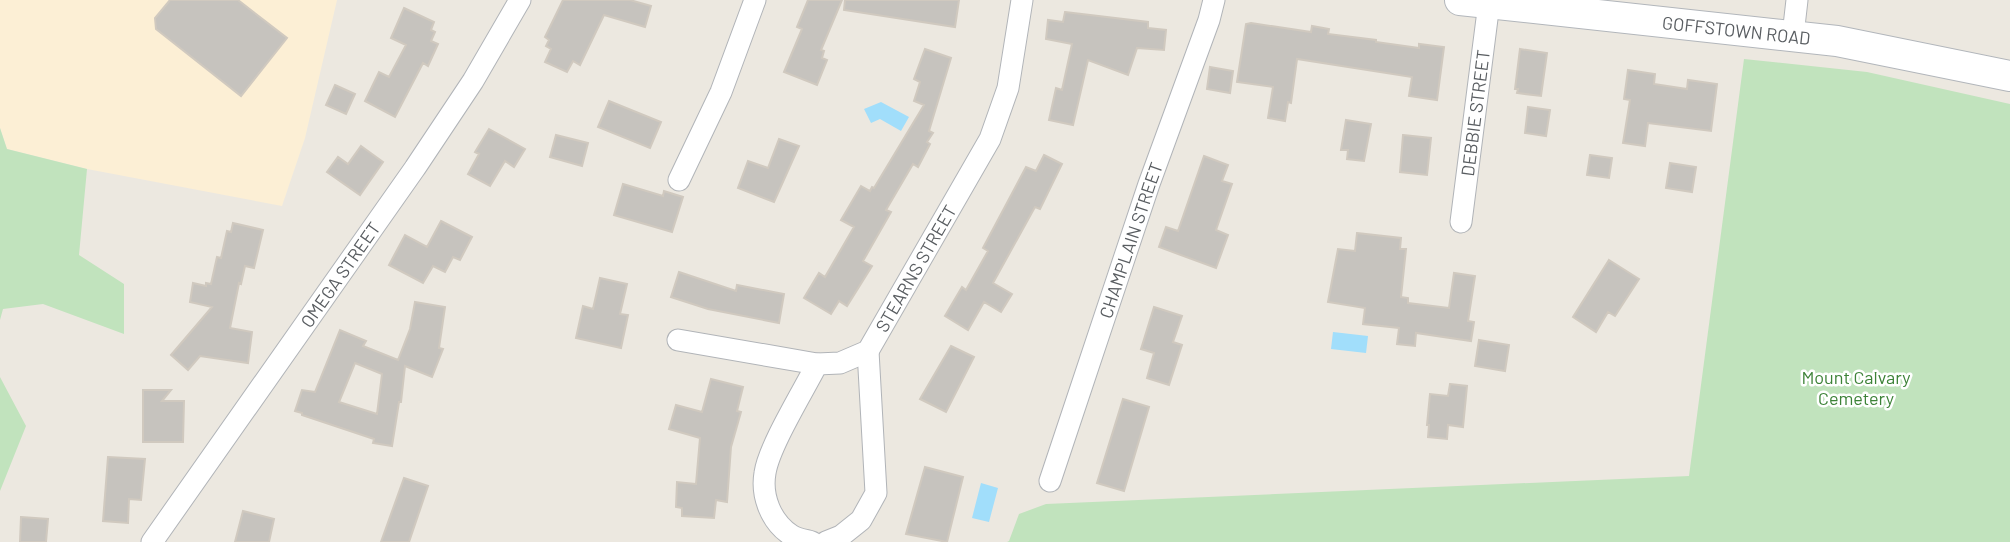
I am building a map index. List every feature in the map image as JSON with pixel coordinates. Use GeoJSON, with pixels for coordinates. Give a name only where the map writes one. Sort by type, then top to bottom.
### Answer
{"type":"FeatureCollection","features":[{"type":"Feature","properties":{"kind":"main road","name":"GOFFSTOWN ROAD"},"geometry":{"type":"LineString","coordinates":[[1475,2],[1793,34],[1893,51],[2010,76]]}},
{"type":"Feature","properties":{"kind":"street","name":"OMEGA STREET"},"geometry":{"type":"LineString","coordinates":[[152,542],[415,168],[473,81],[520,0]]}},
{"type":"Feature","properties":{"kind":"street"},"geometry":{"type":"LineString","coordinates":[[679,180],[721,92],[755,0]]}},
{"type":"Feature","properties":{"kind":"street","name":"STEARNS STREET"},"geometry":{"type":"LineString","coordinates":[[678,340],[817,364],[840,363],[868,351],[990,139],[1008,88],[1022,0]]}},
{"type":"Feature","properties":{"kind":"street","name":"CHAMPLAIN STREET"},"geometry":{"type":"LineString","coordinates":[[1050,481],[1131,235],[1214,0]]}},
{"type":"Feature","properties":{"kind":"street"},"geometry":{"type":"LineString","coordinates":[[1793,34],[1797,0]]}},
{"type":"Feature","properties":{"kind":"street","name":"DEBBIE STREET"},"geometry":{"type":"LineString","coordinates":[[1461,222],[1475,2]]}},
{"type":"Feature","properties":{"kind":"street"},"geometry":{"type":"LineString","coordinates":[[826,542],[841,536],[861,520],[876,493],[868,351]]}},
{"type":"Feature","properties":{"kind":"street"},"geometry":{"type":"LineString","coordinates":[[812,542],[793,537],[777,523],[765,498],[765,472],[775,446],[817,364]]}},
{"type":"Feature","properties":{"kind":"shaded area"},"geometry":{"type":"Polygon","coordinates":[[[0,0],[337,0],[305,138],[282,206],[87,169],[7,149],[0,128],[0,0]]]}},
{"type":"Feature","properties":{"kind":"green space","name":"Mount Calvary Cemetery"},"geometry":{"type":"Polygon","coordinates":[[[1744,59],[1867,72],[2010,104],[2010,542],[1007,542],[1019,514],[1046,504],[1689,476],[1744,59]]]}},
{"type":"Feature","properties":{"kind":"green space"},"geometry":{"type":"Polygon","coordinates":[[[0,128],[7,149],[87,169],[79,255],[124,284],[124,334],[43,304],[3,309],[0,320],[0,128]]]}},
{"type":"Feature","properties":{"kind":"green space"},"geometry":{"type":"Polygon","coordinates":[[[0,377],[26,426],[0,491],[0,377]]]}},
{"type":"Feature","properties":{"kind":"water"},"geometry":{"type":"Polygon","coordinates":[[[881,102],[909,117],[901,131],[880,119],[871,123],[864,109],[881,102]]]}},
{"type":"Feature","properties":{"kind":"water"},"geometry":{"type":"Polygon","coordinates":[[[1333,332],[1368,336],[1366,353],[1331,349],[1333,332]]]}},
{"type":"Feature","properties":{"kind":"water"},"geometry":{"type":"Polygon","coordinates":[[[981,483],[998,488],[989,522],[972,518],[981,483]]]}},
{"type":"Feature","properties":{"kind":"building"},"geometry":{"type":"Polygon","coordinates":[[[170,0],[238,0],[287,38],[241,96],[156,29],[155,18],[170,0]]]}},
{"type":"Feature","properties":{"kind":"building"},"geometry":{"type":"Polygon","coordinates":[[[563,0],[630,0],[651,6],[645,27],[604,15],[580,65],[573,61],[567,72],[545,62],[551,49],[546,46],[549,40],[545,37],[563,0]]]}},
{"type":"Feature","properties":{"kind":"building"},"geometry":{"type":"Polygon","coordinates":[[[808,0],[842,0],[821,50],[824,51],[822,58],[827,60],[817,85],[784,72],[802,29],[797,27],[808,0]]]}},
{"type":"Feature","properties":{"kind":"building"},"geometry":{"type":"Polygon","coordinates":[[[845,0],[959,0],[955,27],[844,10],[845,0]]]}},
{"type":"Feature","properties":{"kind":"building"},"geometry":{"type":"Polygon","coordinates":[[[404,8],[434,22],[431,30],[435,32],[431,41],[438,44],[428,66],[423,63],[395,117],[365,101],[379,72],[389,77],[406,45],[391,38],[404,8]]]}},
{"type":"Feature","properties":{"kind":"building"},"geometry":{"type":"Polygon","coordinates":[[[1065,12],[1148,22],[1148,28],[1166,30],[1164,50],[1137,48],[1128,75],[1088,60],[1073,125],[1049,120],[1056,88],[1062,90],[1072,44],[1046,39],[1048,20],[1063,22],[1065,12]]]}},
{"type":"Feature","properties":{"kind":"building"},"geometry":{"type":"Polygon","coordinates":[[[1246,24],[1311,32],[1312,26],[1329,29],[1328,34],[1376,42],[1419,48],[1419,44],[1444,47],[1437,100],[1409,96],[1412,77],[1297,59],[1291,103],[1288,102],[1285,121],[1268,118],[1273,87],[1237,82],[1246,24]]]}},
{"type":"Feature","properties":{"kind":"building"},"geometry":{"type":"Polygon","coordinates":[[[925,49],[951,58],[929,131],[933,133],[927,142],[930,144],[918,167],[913,164],[886,210],[891,212],[863,261],[872,266],[847,306],[839,301],[831,314],[804,298],[819,273],[825,277],[854,227],[841,220],[861,186],[870,191],[874,188],[924,105],[914,101],[920,82],[914,79],[925,49]]]}},
{"type":"Feature","properties":{"kind":"building"},"geometry":{"type":"Polygon","coordinates":[[[1520,49],[1547,53],[1541,96],[1517,93],[1518,89],[1515,89],[1520,49]]]}},
{"type":"Feature","properties":{"kind":"building"},"geometry":{"type":"Polygon","coordinates":[[[1210,67],[1233,71],[1230,93],[1207,89],[1210,67]]]}},
{"type":"Feature","properties":{"kind":"building"},"geometry":{"type":"Polygon","coordinates":[[[1628,70],[1655,74],[1654,84],[1687,89],[1688,80],[1717,84],[1711,131],[1648,123],[1645,146],[1623,143],[1630,100],[1624,99],[1628,70]]]}},
{"type":"Feature","properties":{"kind":"building"},"geometry":{"type":"Polygon","coordinates":[[[335,85],[355,94],[346,114],[326,105],[335,85]]]}},
{"type":"Feature","properties":{"kind":"building"},"geometry":{"type":"Polygon","coordinates":[[[609,101],[661,122],[650,148],[598,127],[609,101]]]}},
{"type":"Feature","properties":{"kind":"building"},"geometry":{"type":"Polygon","coordinates":[[[1528,107],[1550,110],[1546,136],[1525,133],[1528,107]]]}},
{"type":"Feature","properties":{"kind":"building"},"geometry":{"type":"Polygon","coordinates":[[[1346,120],[1371,124],[1364,161],[1347,159],[1348,150],[1341,150],[1346,120]]]}},
{"type":"Feature","properties":{"kind":"building"},"geometry":{"type":"Polygon","coordinates":[[[489,129],[525,149],[514,167],[505,161],[490,186],[468,174],[479,154],[475,152],[489,129]]]}},
{"type":"Feature","properties":{"kind":"building"},"geometry":{"type":"Polygon","coordinates":[[[556,135],[588,143],[582,166],[550,157],[556,135]]]}},
{"type":"Feature","properties":{"kind":"building"},"geometry":{"type":"Polygon","coordinates":[[[1403,135],[1431,138],[1427,175],[1400,172],[1403,135]]]}},
{"type":"Feature","properties":{"kind":"building"},"geometry":{"type":"Polygon","coordinates":[[[779,139],[799,146],[774,202],[738,188],[748,161],[768,168],[779,139]]]}},
{"type":"Feature","properties":{"kind":"building"},"geometry":{"type":"Polygon","coordinates":[[[361,146],[383,162],[360,195],[327,172],[338,157],[348,164],[361,146]]]}},
{"type":"Feature","properties":{"kind":"building"},"geometry":{"type":"Polygon","coordinates":[[[1044,155],[1062,164],[1040,209],[1035,207],[993,283],[1012,294],[1001,312],[984,302],[968,330],[945,316],[962,287],[966,290],[988,251],[983,248],[1026,167],[1036,171],[1044,155]]]}},
{"type":"Feature","properties":{"kind":"building"},"geometry":{"type":"Polygon","coordinates":[[[1590,155],[1612,158],[1609,178],[1587,175],[1590,155]]]}},
{"type":"Feature","properties":{"kind":"building"},"geometry":{"type":"Polygon","coordinates":[[[1204,156],[1228,165],[1222,181],[1232,184],[1216,230],[1228,235],[1216,268],[1159,247],[1166,227],[1178,231],[1204,156]]]}},
{"type":"Feature","properties":{"kind":"building"},"geometry":{"type":"Polygon","coordinates":[[[1670,163],[1696,167],[1692,192],[1666,188],[1670,163]]]}},
{"type":"Feature","properties":{"kind":"building"},"geometry":{"type":"Polygon","coordinates":[[[623,184],[663,196],[664,191],[683,197],[672,232],[614,215],[623,184]]]}},
{"type":"Feature","properties":{"kind":"building"},"geometry":{"type":"Polygon","coordinates":[[[441,221],[472,237],[460,260],[453,257],[445,272],[433,266],[423,283],[389,265],[405,235],[427,247],[441,221]]]}},
{"type":"Feature","properties":{"kind":"building"},"geometry":{"type":"Polygon","coordinates":[[[233,223],[263,230],[254,268],[245,266],[241,284],[239,283],[230,328],[252,332],[248,363],[200,356],[188,370],[171,355],[212,307],[190,302],[193,283],[206,286],[206,283],[211,284],[217,257],[221,258],[227,231],[231,232],[233,223]]]}},
{"type":"Feature","properties":{"kind":"building"},"geometry":{"type":"Polygon","coordinates":[[[1357,233],[1401,238],[1400,249],[1406,249],[1401,297],[1408,298],[1408,303],[1449,308],[1454,273],[1475,276],[1468,321],[1474,322],[1471,341],[1416,333],[1415,346],[1397,344],[1399,328],[1363,324],[1365,308],[1328,302],[1338,249],[1355,251],[1357,233]]]}},
{"type":"Feature","properties":{"kind":"building"},"geometry":{"type":"Polygon","coordinates":[[[1609,260],[1639,279],[1615,316],[1608,312],[1596,332],[1573,317],[1609,260]]]}},
{"type":"Feature","properties":{"kind":"building"},"geometry":{"type":"Polygon","coordinates":[[[679,272],[736,291],[737,285],[784,294],[779,323],[708,309],[671,297],[679,272]]]}},
{"type":"Feature","properties":{"kind":"building"},"geometry":{"type":"Polygon","coordinates":[[[600,278],[627,284],[620,314],[628,315],[621,348],[576,338],[583,306],[593,309],[600,278]]]}},
{"type":"Feature","properties":{"kind":"building"},"geometry":{"type":"Polygon","coordinates":[[[415,302],[445,307],[439,348],[443,349],[432,377],[405,366],[392,446],[373,443],[374,439],[295,411],[302,390],[315,392],[340,330],[366,341],[363,346],[398,360],[410,329],[415,302]],[[355,363],[339,402],[377,414],[382,374],[355,363]]]}},
{"type":"Feature","properties":{"kind":"building"},"geometry":{"type":"Polygon","coordinates":[[[1154,307],[1182,316],[1173,342],[1182,345],[1169,385],[1147,378],[1154,353],[1141,349],[1154,307]]]}},
{"type":"Feature","properties":{"kind":"building"},"geometry":{"type":"Polygon","coordinates":[[[1479,340],[1509,345],[1505,371],[1475,366],[1479,340]]]}},
{"type":"Feature","properties":{"kind":"building"},"geometry":{"type":"Polygon","coordinates":[[[951,346],[974,357],[946,412],[920,399],[951,346]]]}},
{"type":"Feature","properties":{"kind":"building"},"geometry":{"type":"Polygon","coordinates":[[[711,379],[743,387],[737,411],[741,412],[731,447],[727,502],[716,500],[714,518],[682,516],[682,508],[676,507],[677,482],[696,484],[700,438],[669,429],[676,405],[702,412],[711,379]]]}},
{"type":"Feature","properties":{"kind":"building"},"geometry":{"type":"Polygon","coordinates":[[[1450,384],[1467,386],[1463,427],[1448,425],[1447,439],[1428,437],[1430,394],[1448,396],[1450,384]]]}},
{"type":"Feature","properties":{"kind":"building"},"geometry":{"type":"Polygon","coordinates":[[[143,390],[171,390],[162,401],[184,401],[183,442],[143,442],[143,390]]]}},
{"type":"Feature","properties":{"kind":"building"},"geometry":{"type":"Polygon","coordinates":[[[1123,399],[1149,407],[1124,491],[1097,483],[1123,399]]]}},
{"type":"Feature","properties":{"kind":"building"},"geometry":{"type":"Polygon","coordinates":[[[108,457],[145,459],[141,500],[129,499],[128,523],[103,521],[108,457]]]}},
{"type":"Feature","properties":{"kind":"building"},"geometry":{"type":"Polygon","coordinates":[[[925,467],[963,477],[947,542],[906,534],[925,467]]]}},
{"type":"Feature","properties":{"kind":"building"},"geometry":{"type":"Polygon","coordinates":[[[404,478],[428,486],[409,542],[381,542],[404,478]]]}},
{"type":"Feature","properties":{"kind":"building"},"geometry":{"type":"Polygon","coordinates":[[[243,511],[274,519],[269,542],[235,542],[243,511]]]}},
{"type":"Feature","properties":{"kind":"building"},"geometry":{"type":"Polygon","coordinates":[[[21,517],[48,519],[46,542],[20,542],[21,517]]]}}]}
